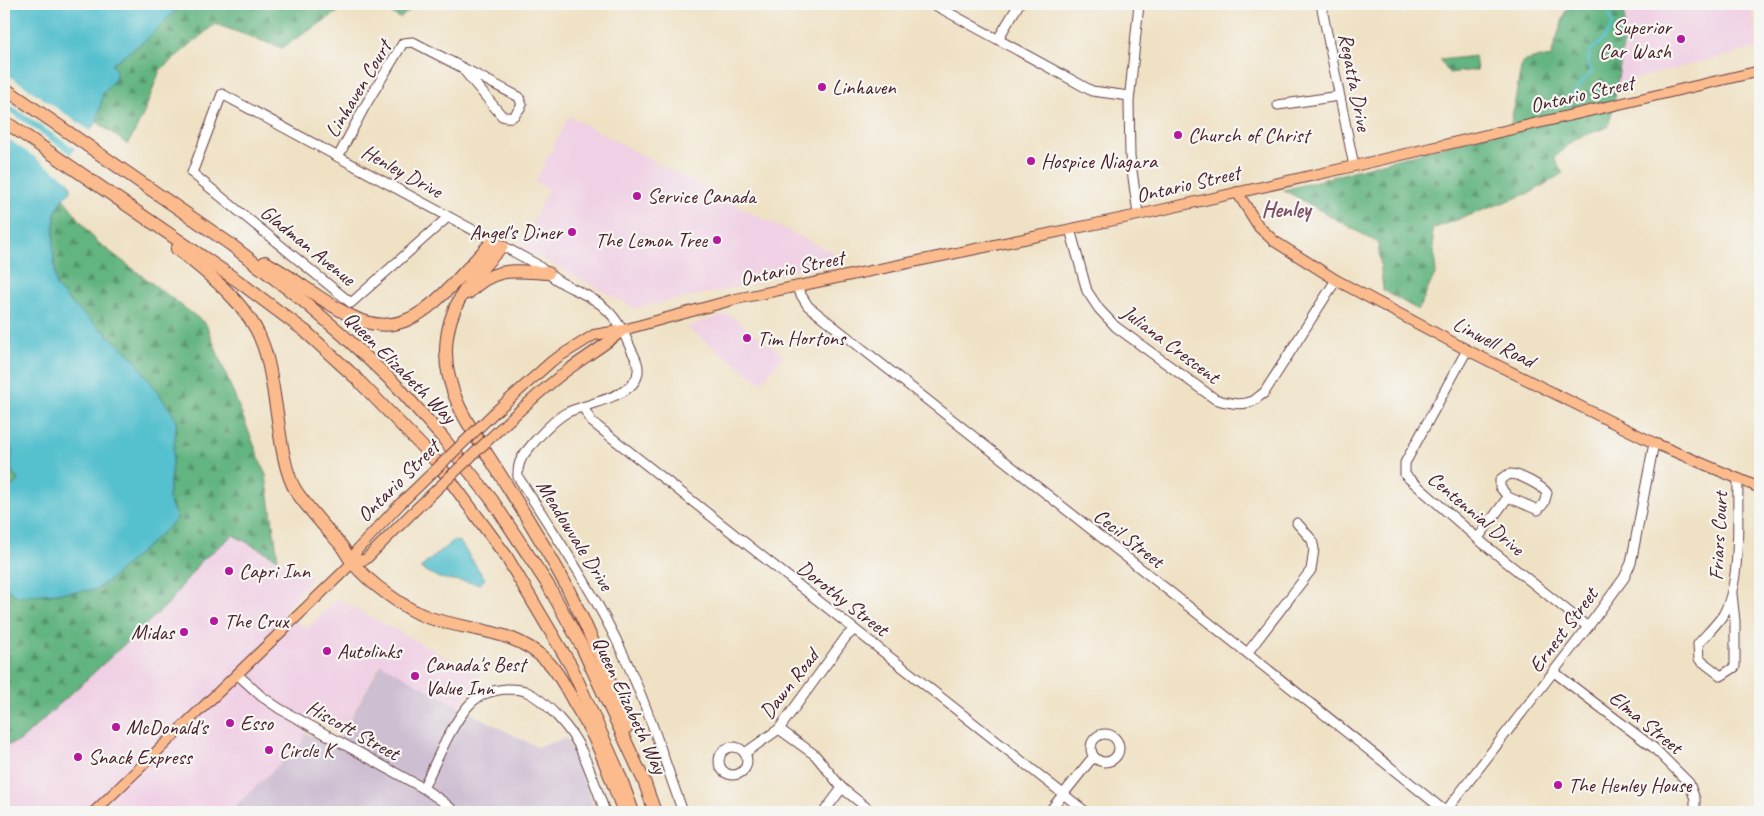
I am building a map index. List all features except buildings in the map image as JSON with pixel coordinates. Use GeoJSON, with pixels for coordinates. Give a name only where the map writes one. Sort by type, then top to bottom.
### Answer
{"type":"FeatureCollection","features":[{"type":"Feature","properties":{"kind":"highway","name":"Queen Elizabeth Way"},"geometry":{"type":"LineString","coordinates":[[4,88],[230,244],[301,299],[343,335],[398,387],[443,438],[492,500],[548,585],[582,647],[644,781],[655,812]]}},
{"type":"Feature","properties":{"kind":"highway","name":"Queen Elizabeth Way"},"geometry":{"type":"LineString","coordinates":[[4,120],[238,281],[305,331],[355,377],[436,461],[506,556],[571,666],[618,771],[633,812]]}},
{"type":"Feature","properties":{"kind":"highway"},"geometry":{"type":"LineString","coordinates":[[109,194],[204,270],[229,294],[254,324],[264,345],[271,376],[281,445],[295,489],[343,548],[352,563],[367,577],[409,608],[426,617],[506,636],[528,646],[548,662],[564,684],[597,743],[624,812]]}},
{"type":"Feature","properties":{"kind":"highway"},"geometry":{"type":"LineString","coordinates":[[230,244],[276,268],[347,315],[369,323],[385,325],[407,320],[428,309],[498,243]]}},
{"type":"Feature","properties":{"kind":"highway"},"geometry":{"type":"LineString","coordinates":[[498,243],[461,294],[452,316],[446,349],[447,368],[455,397],[469,426],[567,587],[613,688],[644,781]]}},
{"type":"Feature","properties":{"kind":"highway"},"geometry":{"type":"LineString","coordinates":[[452,316],[470,291],[482,281],[495,274],[520,270],[548,273]]}},
{"type":"Feature","properties":{"kind":"main road","name":"Ontario Street"},"geometry":{"type":"LineString","coordinates":[[94,812],[352,563],[357,550],[401,503],[495,412],[552,361],[594,335],[623,330],[736,299],[796,288],[1238,192],[1760,71]]}},
{"type":"Feature","properties":{"kind":"main road","name":"Linwell Road"},"geometry":{"type":"LineString","coordinates":[[1238,192],[1259,227],[1274,241],[1336,280],[1467,350],[1654,443],[1760,488]]}},
{"type":"Feature","properties":{"kind":"main road","name":"Ontario Street"},"geometry":{"type":"LineString","coordinates":[[352,563],[366,559],[546,386],[604,346],[623,330]]}},
{"type":"Feature","properties":{"kind":"street"},"geometry":{"type":"LineString","coordinates":[[933,4],[1092,91],[1129,96]]}},
{"type":"Feature","properties":{"kind":"street"},"geometry":{"type":"LineString","coordinates":[[998,39],[1019,4]]}},
{"type":"Feature","properties":{"kind":"street"},"geometry":{"type":"LineString","coordinates":[[1138,214],[1130,156],[1129,96],[1139,4]]}},
{"type":"Feature","properties":{"kind":"street","name":"Regatta Drive"},"geometry":{"type":"LineString","coordinates":[[1321,4],[1354,166]]}},
{"type":"Feature","properties":{"kind":"street","name":"Linhaven Court"},"geometry":{"type":"LineString","coordinates":[[338,157],[365,106],[403,43],[413,42],[519,97],[522,105],[513,117],[502,116],[462,68]]}},
{"type":"Feature","properties":{"kind":"street","name":"Henley Drive"},"geometry":{"type":"LineString","coordinates":[[194,168],[222,94],[536,264],[563,284],[585,294],[605,308],[623,330]]}},
{"type":"Feature","properties":{"kind":"street"},"geometry":{"type":"LineString","coordinates":[[1278,104],[1340,96]]}},
{"type":"Feature","properties":{"kind":"street","name":"Gladman Avenue"},"geometry":{"type":"LineString","coordinates":[[194,168],[192,173],[351,303],[448,217]]}},
{"type":"Feature","properties":{"kind":"street","name":"Juliana Crescent"},"geometry":{"type":"LineString","coordinates":[[1070,229],[1087,291],[1099,309],[1116,327],[1215,399],[1225,403],[1246,403],[1253,401],[1264,393],[1336,280]]}},
{"type":"Feature","properties":{"kind":"street","name":"Cecil Street"},"geometry":{"type":"LineString","coordinates":[[796,288],[808,306],[1114,549],[1248,652],[1445,812]]}},
{"type":"Feature","properties":{"kind":"street","name":"Meadowvale Drive"},"geometry":{"type":"LineString","coordinates":[[623,330],[638,368],[638,377],[634,384],[625,391],[566,413],[525,452],[517,466],[518,477],[587,584],[624,656],[664,753],[683,812]]}},
{"type":"Feature","properties":{"kind":"street","name":"Centennial Drive"},"geometry":{"type":"LineString","coordinates":[[1467,350],[1405,463],[1405,475],[1478,538],[1588,627]]}},
{"type":"Feature","properties":{"kind":"street","name":"Dorothy Street"},"geometry":{"type":"LineString","coordinates":[[583,406],[592,422],[1086,812]]}},
{"type":"Feature","properties":{"kind":"street","name":"Ernest Street"},"geometry":{"type":"LineString","coordinates":[[1445,812],[1554,672],[1624,578],[1631,563],[1654,443]]}},
{"type":"Feature","properties":{"kind":"street"},"geometry":{"type":"LineString","coordinates":[[1513,474],[1543,488],[1547,493],[1544,503],[1538,510],[1508,498],[1500,487],[1500,480],[1505,475],[1513,474]]}},
{"type":"Feature","properties":{"kind":"street","name":"Friars Court"},"geometry":{"type":"LineString","coordinates":[[1732,594],[1735,621],[1735,667],[1721,676],[1699,659],[1698,644],[1723,615],[1732,594],[1736,574],[1738,479]]}},
{"type":"Feature","properties":{"kind":"street"},"geometry":{"type":"LineString","coordinates":[[1478,538],[1508,498]]}},
{"type":"Feature","properties":{"kind":"street"},"geometry":{"type":"LineString","coordinates":[[1248,652],[1310,570],[1314,549],[1312,540],[1297,523]]}},
{"type":"Feature","properties":{"kind":"street","name":"Dawn Road"},"geometry":{"type":"LineString","coordinates":[[745,753],[779,729],[846,638],[854,630]]}},
{"type":"Feature","properties":{"kind":"street","name":"Elma Street"},"geometry":{"type":"LineString","coordinates":[[1554,672],[1654,748],[1690,783],[1695,799],[1695,812]]}},
{"type":"Feature","properties":{"kind":"street","name":"Hiscott Street"},"geometry":{"type":"LineString","coordinates":[[238,675],[260,696],[280,710],[423,788],[455,812]]}},
{"type":"Feature","properties":{"kind":"street"},"geometry":{"type":"LineString","coordinates":[[423,788],[457,721],[469,704],[478,697],[500,690],[518,689],[545,704],[572,733],[582,750],[605,812]]}},
{"type":"Feature","properties":{"kind":"street"},"geometry":{"type":"LineString","coordinates":[[779,729],[815,754],[842,788],[872,812]]}},
{"type":"Feature","properties":{"kind":"street"},"geometry":{"type":"LineString","coordinates":[[1049,812],[1094,757]]}},
{"type":"Feature","properties":{"kind":"street"},"geometry":{"type":"LineString","coordinates":[[824,812],[842,788]]}},
{"type":"Feature","properties":{"kind":"shaded area"},"geometry":{"type":"Polygon","coordinates":[[[1625,4],[1751,4],[1758,48],[1617,83],[1624,39],[1625,4]]]}},
{"type":"Feature","properties":{"kind":"shaded area"},"geometry":{"type":"Polygon","coordinates":[[[569,116],[755,215],[836,254],[753,284],[635,308],[520,247],[548,190],[535,182],[569,116]]]}},
{"type":"Feature","properties":{"kind":"shaded area"},"geometry":{"type":"Polygon","coordinates":[[[728,314],[784,355],[761,383],[686,327],[728,314]]]}},
{"type":"Feature","properties":{"kind":"shaded area"},"geometry":{"type":"Polygon","coordinates":[[[233,535],[312,576],[284,613],[307,628],[337,599],[480,675],[459,707],[380,664],[341,733],[313,717],[301,744],[229,812],[4,812],[4,746],[20,741],[169,603],[200,562],[233,535]]]}},
{"type":"Feature","properties":{"kind":"shaded area"},"geometry":{"type":"Polygon","coordinates":[[[381,664],[537,747],[567,738],[596,812],[229,812],[301,744],[305,733],[334,747],[381,664]]]}},
{"type":"Feature","properties":{"kind":"green space"},"geometry":{"type":"Polygon","coordinates":[[[182,4],[224,4],[227,8],[250,4],[350,4],[282,48],[215,24],[160,70],[144,113],[128,145],[97,122],[103,93],[115,79],[112,64],[147,39],[182,4]]]}},
{"type":"Feature","properties":{"kind":"green space"},"geometry":{"type":"Polygon","coordinates":[[[375,4],[418,4],[400,18],[375,4]]]}},
{"type":"Feature","properties":{"kind":"green space"},"geometry":{"type":"Polygon","coordinates":[[[1576,4],[1625,4],[1624,39],[1614,105],[1608,127],[1577,138],[1554,158],[1563,173],[1532,192],[1432,229],[1436,272],[1418,310],[1383,290],[1378,243],[1284,190],[1510,128],[1522,62],[1540,57],[1550,58],[1566,10],[1576,4]]]}},
{"type":"Feature","properties":{"kind":"green space"},"geometry":{"type":"Polygon","coordinates":[[[1475,56],[1477,70],[1449,73],[1440,60],[1475,56]]]}},
{"type":"Feature","properties":{"kind":"green space"},"geometry":{"type":"Polygon","coordinates":[[[63,198],[96,241],[206,324],[266,475],[278,559],[233,535],[200,562],[169,603],[20,741],[4,746],[4,587],[17,596],[96,590],[112,578],[177,519],[168,498],[177,420],[56,286],[53,248],[55,213],[63,198]]]}},
{"type":"Feature","properties":{"kind":"green space"},"geometry":{"type":"Polygon","coordinates":[[[4,443],[12,449],[11,470],[19,482],[4,492],[4,443]]]}},
{"type":"Feature","properties":{"kind":"water"},"geometry":{"type":"Polygon","coordinates":[[[4,4],[182,4],[147,39],[112,64],[116,71],[115,79],[103,93],[97,122],[71,153],[64,169],[72,190],[63,198],[55,213],[53,248],[56,286],[72,304],[133,357],[177,420],[168,498],[177,519],[112,578],[96,590],[17,596],[4,587],[4,492],[19,481],[11,470],[12,449],[4,443],[4,102],[12,94],[4,82],[4,4]]]}},
{"type":"Feature","properties":{"kind":"water"},"geometry":{"type":"Polygon","coordinates":[[[453,541],[460,542],[485,579],[480,584],[439,578],[420,568],[453,541]]]}},
{"type":"Feature","properties":{"kind":"pier"},"geometry":{"type":"Polygon","coordinates":[[[4,72],[92,132],[77,150],[4,101],[9,93],[4,86],[4,72]]]}},
{"type":"Feature","properties":{"kind":"pier"},"geometry":{"type":"Polygon","coordinates":[[[4,108],[73,156],[67,169],[72,183],[4,136],[4,108]]]}},
{"type":"Feature","properties":{"kind":"waterway"},"geometry":{"type":"LineString","coordinates":[[1570,97],[1592,71],[1588,64],[1590,51],[1604,38],[1613,23],[1605,4]]}},
{"type":"Feature","properties":{"kind":"place","name":"Superior Car Wash"},"geometry":{"type":"Point","coordinates":[1681,39]}},
{"type":"Feature","properties":{"kind":"place","name":"Linhaven"},"geometry":{"type":"Point","coordinates":[822,87]}},
{"type":"Feature","properties":{"kind":"place","name":"Church of Christ"},"geometry":{"type":"Point","coordinates":[1178,135]}},
{"type":"Feature","properties":{"kind":"place","name":"Hospice Niagara"},"geometry":{"type":"Point","coordinates":[1031,161]}},
{"type":"Feature","properties":{"kind":"place","name":"Service Canada"},"geometry":{"type":"Point","coordinates":[637,196]}},
{"type":"Feature","properties":{"kind":"place","name":"Angel's Diner"},"geometry":{"type":"Point","coordinates":[572,232]}},
{"type":"Feature","properties":{"kind":"place","name":"The Lemon Tree"},"geometry":{"type":"Point","coordinates":[717,240]}},
{"type":"Feature","properties":{"kind":"place","name":"Tim Hortons"},"geometry":{"type":"Point","coordinates":[747,338]}},
{"type":"Feature","properties":{"kind":"place","name":"Capri Inn"},"geometry":{"type":"Point","coordinates":[229,571]}},
{"type":"Feature","properties":{"kind":"place","name":"The Crux"},"geometry":{"type":"Point","coordinates":[214,621]}},
{"type":"Feature","properties":{"kind":"place","name":"Midas"},"geometry":{"type":"Point","coordinates":[184,632]}},
{"type":"Feature","properties":{"kind":"place","name":"Autolinks"},"geometry":{"type":"Point","coordinates":[327,651]}},
{"type":"Feature","properties":{"kind":"place","name":"Canada's Best Value Inn"},"geometry":{"type":"Point","coordinates":[415,676]}},
{"type":"Feature","properties":{"kind":"place","name":"Esso"},"geometry":{"type":"Point","coordinates":[230,723]}},
{"type":"Feature","properties":{"kind":"place","name":"McDonald's"},"geometry":{"type":"Point","coordinates":[116,727]}},
{"type":"Feature","properties":{"kind":"place","name":"Circle K"},"geometry":{"type":"Point","coordinates":[269,750]}},
{"type":"Feature","properties":{"kind":"place","name":"Snack Express"},"geometry":{"type":"Point","coordinates":[78,757]}},
{"type":"Feature","properties":{"kind":"place","name":"The Henley House"},"geometry":{"type":"Point","coordinates":[1558,785]}},
{"type":"Feature","properties":{"kind":"district","name":"Henley"},"geometry":{"type":"Point","coordinates":[1286,209]}}]}
